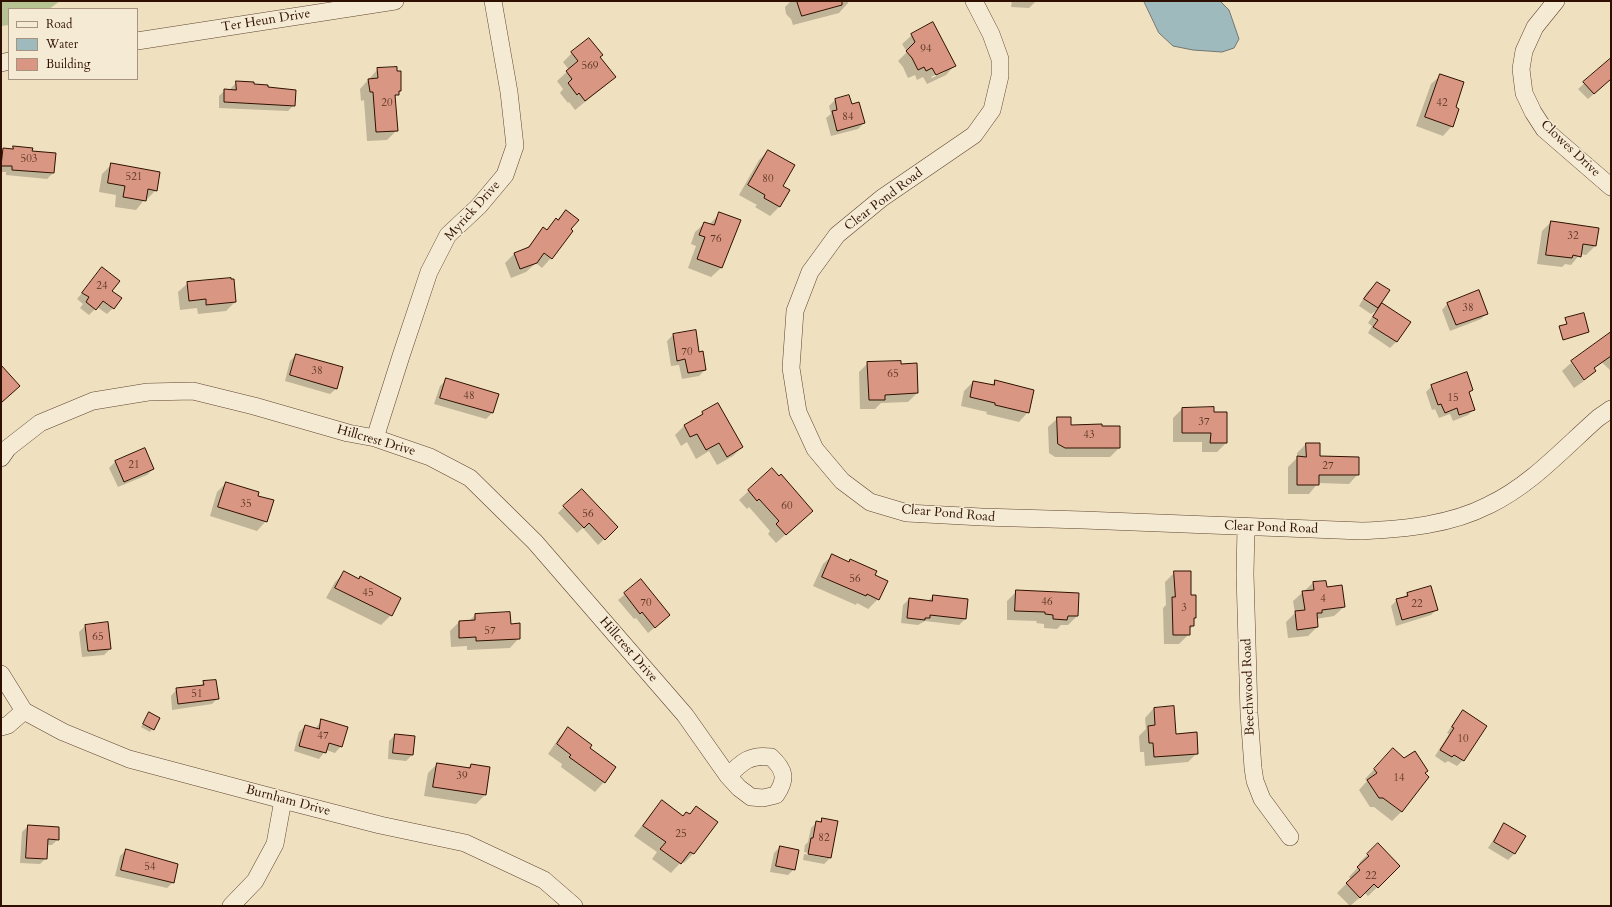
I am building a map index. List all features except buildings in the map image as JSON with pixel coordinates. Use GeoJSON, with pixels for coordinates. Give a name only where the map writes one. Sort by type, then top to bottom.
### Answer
{"type":"FeatureCollection","features":[{"type":"Feature","properties":{"kind":"street","name":"Ter Heun Drive"},"geometry":{"type":"LineString","coordinates":[[138,41],[395,1]]}},
{"type":"Feature","properties":{"kind":"street","name":"Myrick Drive"},"geometry":{"type":"LineString","coordinates":[[375,438],[400,356],[430,272],[448,235],[479,206],[505,175],[515,146],[509,92],[493,1]]}},
{"type":"Feature","properties":{"kind":"street","name":"Clear Pond Road"},"geometry":{"type":"LineString","coordinates":[[974,1],[991,34],[1000,59],[1000,76],[992,110],[974,135],[882,198],[837,235],[810,272],[795,311],[791,368],[798,412],[815,449],[842,481],[870,502],[907,513],[1246,527],[1362,531],[1394,530],[1442,522],[1490,505],[1526,482],[1598,418],[1611,409]]}},
{"type":"Feature","properties":{"kind":"street","name":"Clowes Drive"},"geometry":{"type":"LineString","coordinates":[[1556,1],[1535,27],[1524,51],[1521,69],[1524,93],[1533,112],[1544,129],[1611,187]]}},
{"type":"Feature","properties":{"kind":"street","name":"Hillcrest Drive"},"geometry":{"type":"LineString","coordinates":[[1,458],[8,448],[40,423],[93,401],[148,392],[193,392],[254,406],[348,433],[375,438],[430,457],[470,478],[540,548],[685,715],[728,776]]}},
{"type":"Feature","properties":{"kind":"street","name":"Beechwood Road"},"geometry":{"type":"LineString","coordinates":[[1246,527],[1245,574],[1253,768],[1255,781],[1262,799],[1290,837]]}},
{"type":"Feature","properties":{"kind":"street"},"geometry":{"type":"LineString","coordinates":[[1,674],[24,711],[8,725],[1,727]]}},
{"type":"Feature","properties":{"kind":"street","name":"Burnham Drive"},"geometry":{"type":"LineString","coordinates":[[24,711],[63,732],[129,759],[380,825],[465,843],[544,880],[574,906]]}},
{"type":"Feature","properties":{"kind":"street"},"geometry":{"type":"LineString","coordinates":[[231,906],[255,880],[275,844],[283,800]]}},
{"type":"Feature","properties":{"kind":"green space"},"geometry":{"type":"Polygon","coordinates":[[[1,1],[60,1],[50,8],[8,8],[8,25],[1,26],[1,1]]]}},
{"type":"Feature","properties":{"kind":"water"},"geometry":{"type":"Polygon","coordinates":[[[1144,1],[1220,1],[1229,10],[1239,39],[1234,48],[1222,52],[1193,50],[1173,46],[1159,33],[1144,1]]]}}]}
